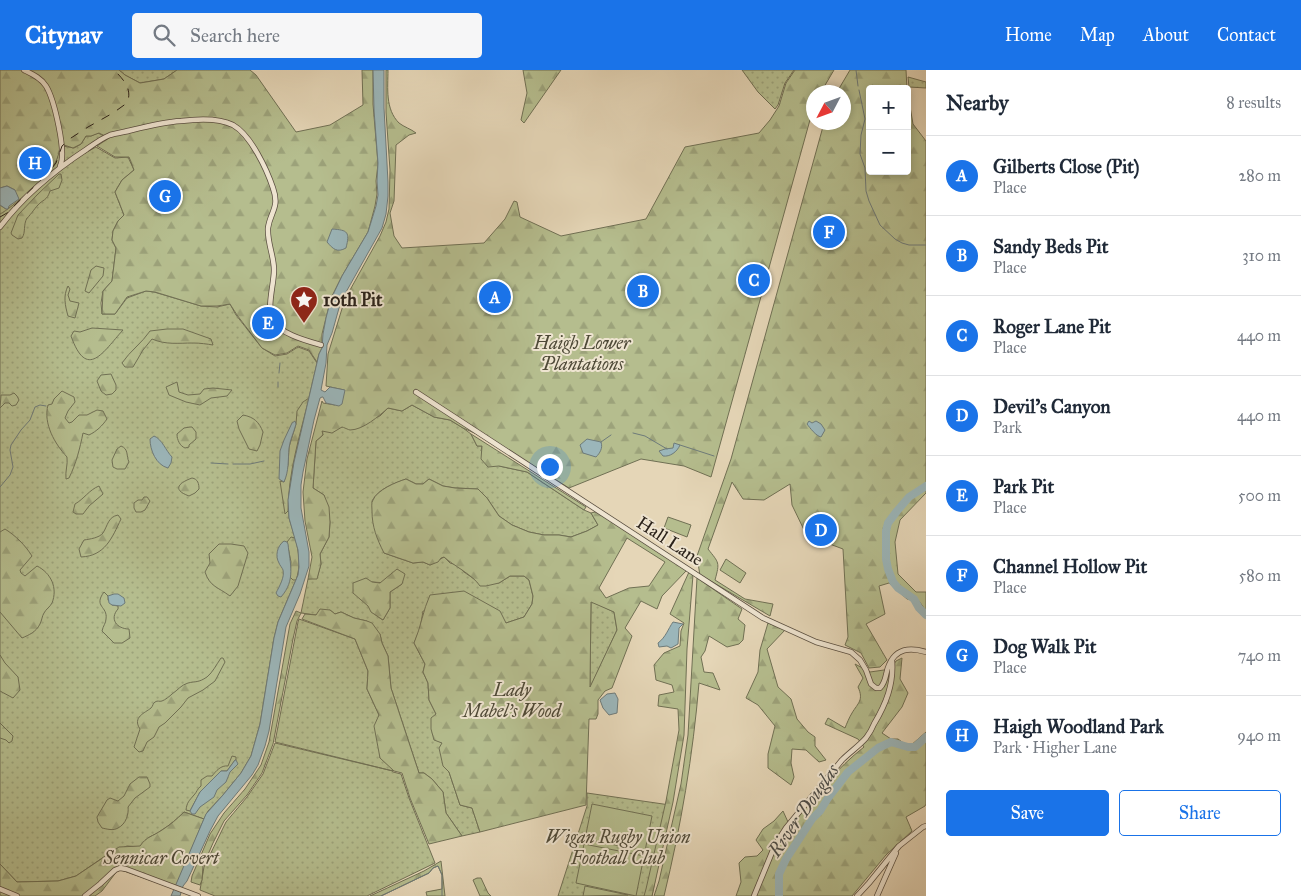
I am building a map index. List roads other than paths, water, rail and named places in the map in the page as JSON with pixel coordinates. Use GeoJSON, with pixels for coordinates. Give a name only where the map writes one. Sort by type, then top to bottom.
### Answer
{"type":"FeatureCollection","features":[{"type":"Feature","properties":{"kind":"street"},"geometry":{"type":"LineString","coordinates":[[0,227],[26,198],[62,163],[62,148],[56,114],[46,85],[24,70]]}},
{"type":"Feature","properties":{"kind":"street"},"geometry":{"type":"LineString","coordinates":[[58,168],[108,135],[161,123],[198,119],[216,120],[232,125],[245,134],[251,142],[274,190],[275,208],[268,228],[274,269],[272,319],[276,325],[297,338],[321,345]]}},
{"type":"Feature","properties":{"kind":"street","name":"Hall Lane"},"geometry":{"type":"LineString","coordinates":[[416,392],[763,618],[816,642],[851,652],[860,660],[871,684],[876,688],[880,688],[884,684],[889,664],[892,660]]}},
{"type":"Feature","properties":{"kind":"street"},"geometry":{"type":"LineString","coordinates":[[754,896],[775,845],[786,828],[842,760],[867,737],[889,694],[893,668],[892,660],[898,653],[904,650],[912,649],[926,652]]}},
{"type":"Feature","properties":{"kind":"street"},"geometry":{"type":"LineString","coordinates":[[857,896],[897,849],[926,826]]}},
{"type":"Feature","properties":{"kind":"street"},"geometry":{"type":"LineString","coordinates":[[877,896],[897,849]]}},
{"type":"Feature","properties":{"kind":"street"},"geometry":{"type":"LineString","coordinates":[[85,896],[115,870],[120,868],[198,896]]}},
{"type":"Feature","properties":{"kind":"street"},"geometry":{"type":"LineString","coordinates":[[0,889],[18,896]]}},
{"type":"Feature","properties":{"kind":"water"},"geometry":{"type":"Polygon","coordinates":[[[373,70],[384,70],[388,182],[386,214],[382,228],[341,301],[327,345],[321,390],[325,392],[330,387],[345,390],[342,404],[339,406],[326,403],[323,397],[320,398],[314,420],[301,485],[301,508],[309,552],[309,566],[286,627],[269,731],[258,765],[218,816],[183,886],[180,896],[171,896],[206,814],[241,773],[251,756],[260,724],[278,622],[298,575],[298,550],[289,518],[288,500],[294,462],[322,348],[323,334],[331,299],[368,232],[378,195],[373,70]]]}},
{"type":"Feature","properties":{"kind":"water"},"geometry":{"type":"Polygon","coordinates":[[[7,186],[15,190],[19,199],[6,209],[0,205],[0,188],[7,186]]]}},
{"type":"Feature","properties":{"kind":"water"},"geometry":{"type":"Polygon","coordinates":[[[332,229],[345,231],[348,235],[346,248],[335,250],[327,242],[332,229]]]}},
{"type":"Feature","properties":{"kind":"water"},"geometry":{"type":"Polygon","coordinates":[[[295,421],[296,424],[290,445],[288,470],[284,482],[279,479],[280,451],[292,423],[295,421]]]}},
{"type":"Feature","properties":{"kind":"water"},"geometry":{"type":"Polygon","coordinates":[[[809,421],[812,423],[816,421],[821,424],[825,430],[821,437],[815,434],[807,424],[809,421]]]}},
{"type":"Feature","properties":{"kind":"water"},"geometry":{"type":"Polygon","coordinates":[[[154,436],[172,457],[168,468],[160,464],[151,448],[150,439],[154,436]]]}},
{"type":"Feature","properties":{"kind":"water"},"geometry":{"type":"Polygon","coordinates":[[[587,439],[601,442],[601,450],[596,457],[583,453],[580,445],[587,439]]]}},
{"type":"Feature","properties":{"kind":"water"},"geometry":{"type":"Polygon","coordinates":[[[674,443],[680,445],[677,450],[671,455],[663,456],[659,451],[673,448],[674,443]]]}},
{"type":"Feature","properties":{"kind":"water"},"geometry":{"type":"Polygon","coordinates":[[[284,541],[288,544],[291,572],[289,584],[281,597],[276,593],[283,576],[283,569],[277,554],[278,548],[284,541]]]}},
{"type":"Feature","properties":{"kind":"water"},"geometry":{"type":"Polygon","coordinates":[[[114,594],[124,598],[125,603],[121,606],[109,603],[108,596],[114,594]]]}},
{"type":"Feature","properties":{"kind":"water"},"geometry":{"type":"Polygon","coordinates":[[[673,622],[683,624],[679,628],[678,644],[671,648],[667,646],[659,647],[658,643],[665,636],[673,622]]]}},
{"type":"Feature","properties":{"kind":"water"},"geometry":{"type":"Polygon","coordinates":[[[615,693],[618,699],[617,713],[609,715],[603,708],[600,700],[607,694],[615,693]]]}},
{"type":"Feature","properties":{"kind":"water"},"geometry":{"type":"Polygon","coordinates":[[[235,760],[238,764],[230,772],[226,782],[217,790],[214,797],[200,807],[195,814],[192,814],[190,811],[200,792],[221,771],[227,771],[235,760]]]}},
{"type":"Feature","properties":{"kind":"waterway"},"geometry":{"type":"LineString","coordinates":[[856,70],[858,86]]}},
{"type":"Feature","properties":{"kind":"waterway"},"geometry":{"type":"LineString","coordinates":[[859,90],[865,119],[861,135],[860,154],[865,168],[866,191],[869,201],[880,225],[895,239],[909,245],[926,245]]}},
{"type":"Feature","properties":{"kind":"waterway"},"geometry":{"type":"LineString","coordinates":[[279,373],[280,363]]}},
{"type":"Feature","properties":{"kind":"waterway"},"geometry":{"type":"LineString","coordinates":[[278,382],[278,387]]}},
{"type":"Feature","properties":{"kind":"waterway"},"geometry":{"type":"LineString","coordinates":[[0,487],[10,475],[13,467],[11,445],[30,420],[35,407],[40,405],[46,406]]}},
{"type":"Feature","properties":{"kind":"waterway"},"geometry":{"type":"LineString","coordinates":[[633,433],[645,436],[667,449]]}},
{"type":"Feature","properties":{"kind":"waterway"},"geometry":{"type":"LineString","coordinates":[[601,442],[611,435]]}},
{"type":"Feature","properties":{"kind":"waterway"},"geometry":{"type":"LineString","coordinates":[[680,445],[714,456]]}},
{"type":"Feature","properties":{"kind":"waterway"},"geometry":{"type":"LineString","coordinates":[[233,464],[250,464],[264,461]]}},
{"type":"Feature","properties":{"kind":"waterway"},"geometry":{"type":"LineString","coordinates":[[211,463],[228,464]]}},
{"type":"Feature","properties":{"kind":"waterway","name":"River Douglas"},"geometry":{"type":"LineString","coordinates":[[926,486],[909,497],[888,523],[886,531],[886,559],[893,582],[898,588],[914,599],[926,615]]}},
{"type":"Feature","properties":{"kind":"waterway","name":"River Douglas"},"geometry":{"type":"LineString","coordinates":[[779,896],[779,874],[786,859],[812,819],[848,772],[878,748],[891,742],[915,747],[926,737]]}},
{"type":"Feature","properties":{"kind":"waterway"},"geometry":{"type":"LineString","coordinates":[[381,896],[429,873],[438,866],[442,875],[442,896]]}},
{"type":"Feature","properties":{"kind":"railway"},"geometry":{"type":"LineString","coordinates":[[0,217],[7,213],[48,173],[56,163],[62,146],[71,138],[127,103],[129,98],[128,89],[124,81],[114,70]]}},
{"type":"Feature","properties":{"kind":"place","name":"Haigh Woodland Park"},"geometry":{"type":"Point","coordinates":[35,163]}},
{"type":"Feature","properties":{"kind":"place","name":"Dog Walk Pit"},"geometry":{"type":"Point","coordinates":[165,196]}},
{"type":"Feature","properties":{"kind":"place","name":"Channel Hollow Pit"},"geometry":{"type":"Point","coordinates":[829,232]}},
{"type":"Feature","properties":{"kind":"place","name":"Roger Lane Pit"},"geometry":{"type":"Point","coordinates":[754,280]}},
{"type":"Feature","properties":{"kind":"place","name":"Sandy Beds Pit"},"geometry":{"type":"Point","coordinates":[643,291]}},
{"type":"Feature","properties":{"kind":"place","name":"Gilberts Close (Pit)"},"geometry":{"type":"Point","coordinates":[495,297]}},
{"type":"Feature","properties":{"kind":"place","name":"Park Pit"},"geometry":{"type":"Point","coordinates":[268,323]}},
{"type":"Feature","properties":{"kind":"place","name":"10th Pit"},"geometry":{"type":"Point","coordinates":[304,324]}},
{"type":"Feature","properties":{"kind":"place","name":"Devil's Canyon"},"geometry":{"type":"Point","coordinates":[821,530]}},
{"type":"Feature","properties":{"kind":"park label","name":"Haigh Lower Plantations"},"geometry":{"type":"Point","coordinates":[582,353]}},
{"type":"Feature","properties":{"kind":"park label","name":"Lady Mabel's Wood"},"geometry":{"type":"Point","coordinates":[512,700]}},
{"type":"Feature","properties":{"kind":"park label","name":"Wigan Rugby Union Football Club"},"geometry":{"type":"Point","coordinates":[618,848]}},
{"type":"Feature","properties":{"kind":"park label","name":"Sennicar Covert"},"geometry":{"type":"Point","coordinates":[161,858]}}]}
